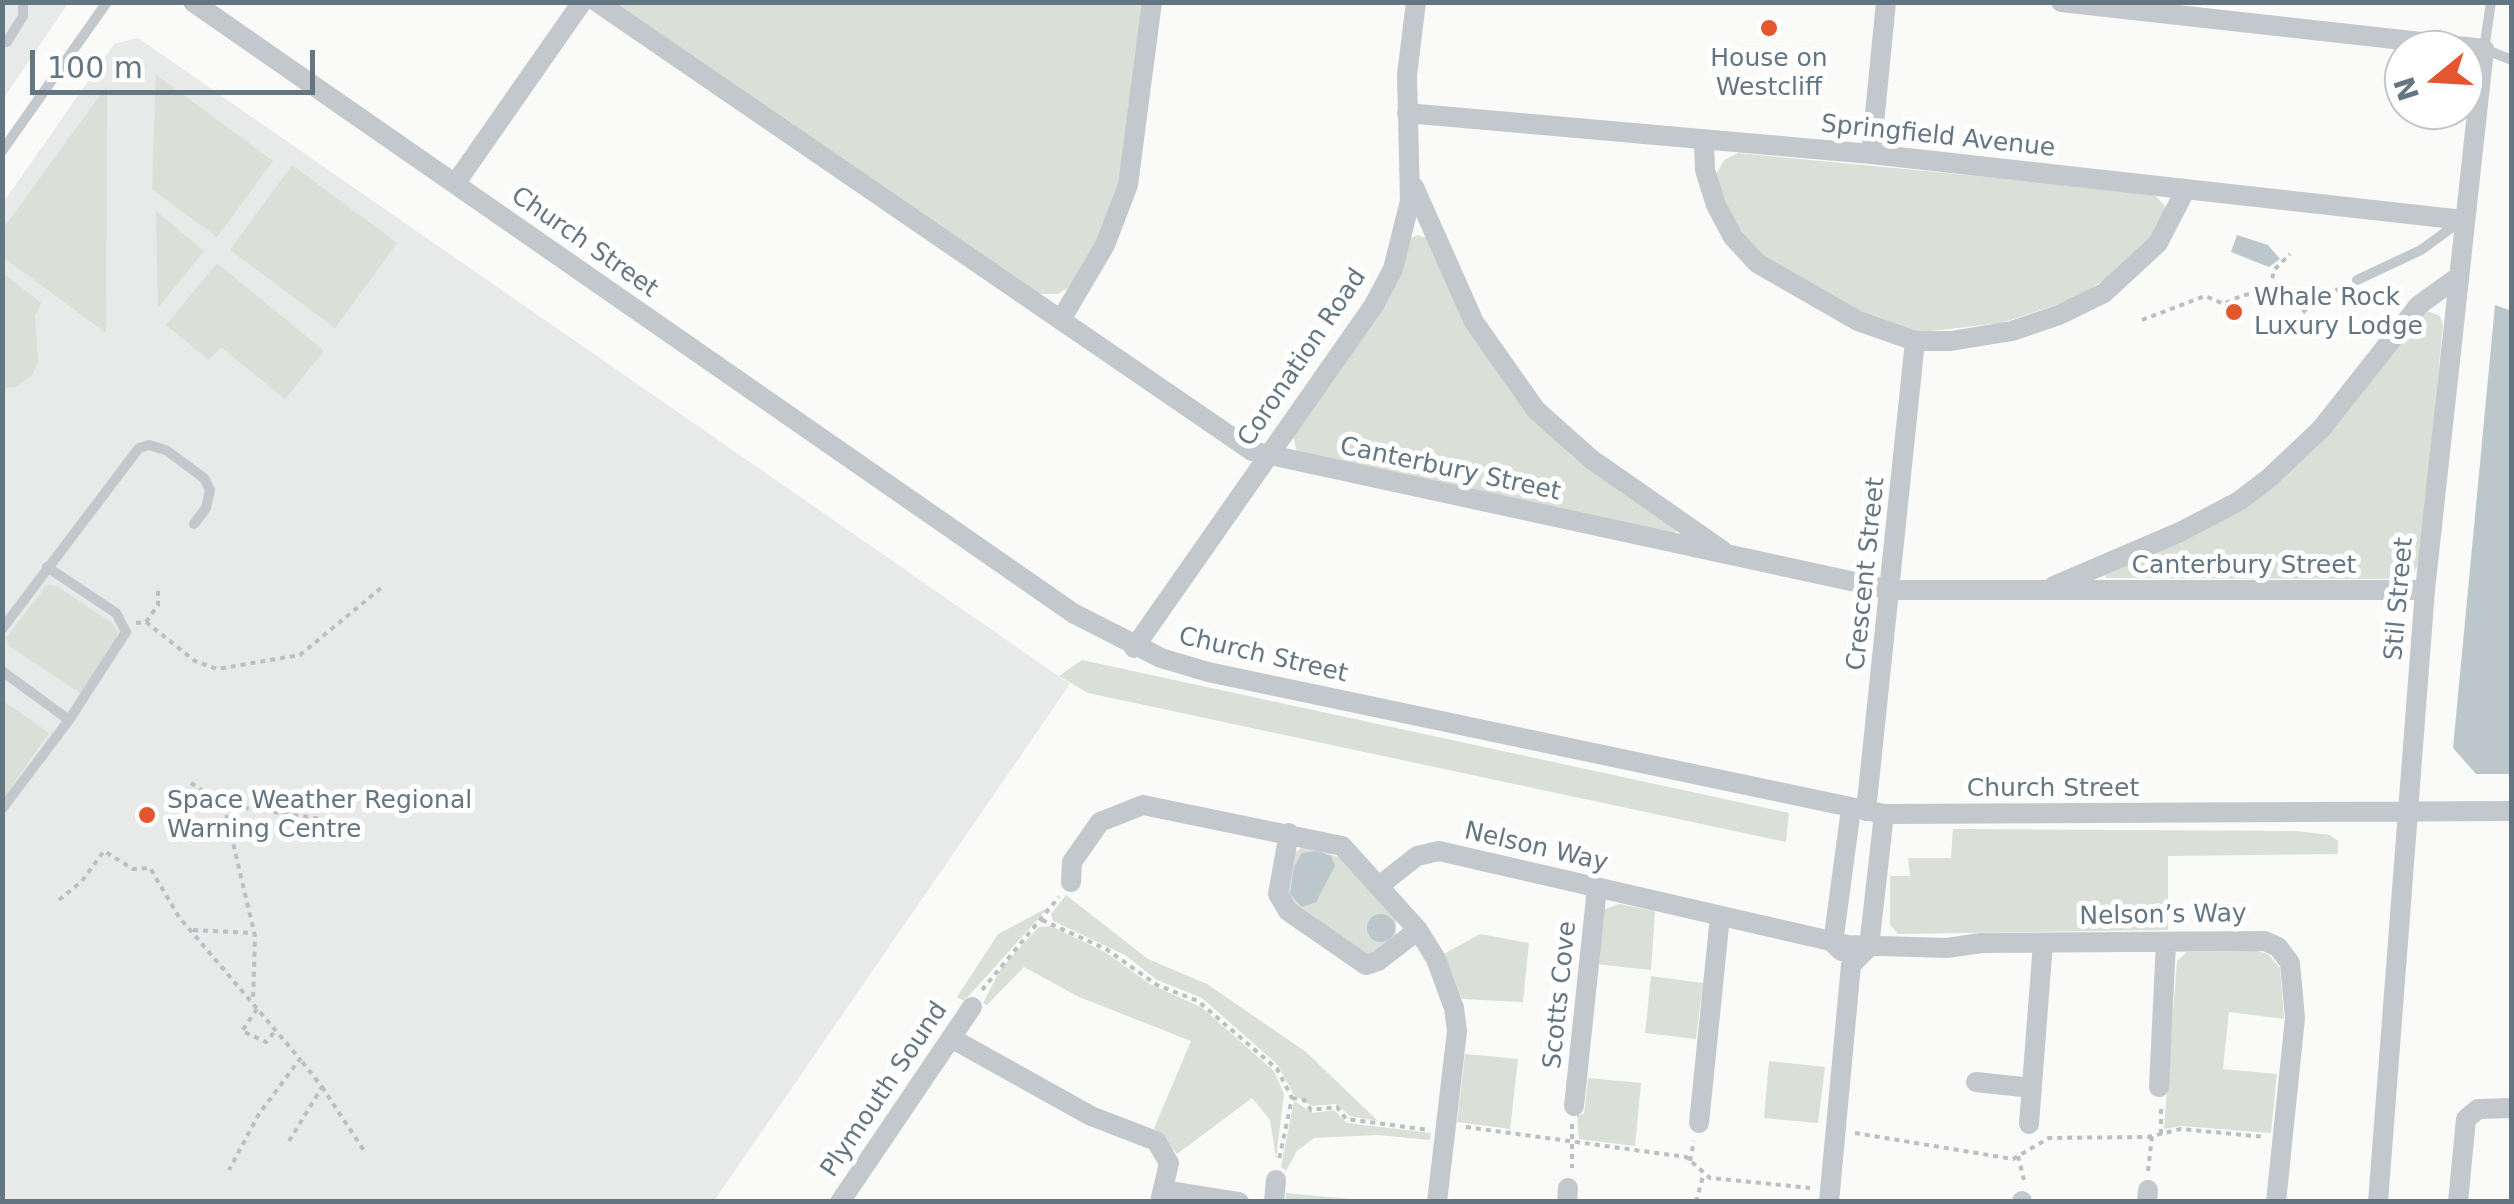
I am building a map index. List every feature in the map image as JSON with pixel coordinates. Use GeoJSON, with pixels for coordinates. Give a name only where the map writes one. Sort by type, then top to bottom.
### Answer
{"type":"FeatureCollection","features":[{"type":"Feature","properties":{"kind":"street","name":"Church Street"},"geometry":{"type":"LineString","coordinates":[[193,2],[1073,613],[1134,648],[1208,672],[1867,811],[2512,811]]}},
{"type":"Feature","properties":{"kind":"street"},"geometry":{"type":"LineString","coordinates":[[454,184],[582,2]]}},
{"type":"Feature","properties":{"kind":"street","name":"Canterbury Street"},"geometry":{"type":"LineString","coordinates":[[597,2],[1252,451],[1267,456],[1892,590],[2425,590]]}},
{"type":"Feature","properties":{"kind":"street"},"geometry":{"type":"LineString","coordinates":[[1062,318],[1104,245],[1124,196],[1152,2]]}},
{"type":"Feature","properties":{"kind":"street","name":"Coronation Road"},"geometry":{"type":"LineString","coordinates":[[1134,648],[1384,287],[1406,226],[1410,175],[1408,113],[1416,2]]}},
{"type":"Feature","properties":{"kind":"street"},"geometry":{"type":"LineString","coordinates":[[1870,154],[1886,2]]}},
{"type":"Feature","properties":{"kind":"street"},"geometry":{"type":"LineString","coordinates":[[2061,2],[2384,38]]}},
{"type":"Feature","properties":{"kind":"street","name":"Springfield Avenue"},"geometry":{"type":"LineString","coordinates":[[1408,113],[1870,154],[2464,220]]}},
{"type":"Feature","properties":{"kind":"street","name":"Stil Street"},"geometry":{"type":"LineString","coordinates":[[2378,1202],[2425,590],[2475,130]]}},
{"type":"Feature","properties":{"kind":"street"},"geometry":{"type":"LineString","coordinates":[[1704,140],[1705,170],[1716,205],[1734,237],[1757,263],[1848,316],[1914,341],[1950,341],[2012,330],[2093,299],[2124,278],[2158,244],[2186,189]]}},
{"type":"Feature","properties":{"kind":"street"},"geometry":{"type":"LineString","coordinates":[[1410,175],[1474,322],[1536,410],[1591,459],[1728,555]]}},
{"type":"Feature","properties":{"kind":"street"},"geometry":{"type":"LineString","coordinates":[[2044,591],[2239,501],[2321,429],[2419,305],[2458,278]]}},
{"type":"Feature","properties":{"kind":"street","name":"Crescent Street"},"geometry":{"type":"LineString","coordinates":[[1867,811],[1914,341]]}},
{"type":"Feature","properties":{"kind":"street"},"geometry":{"type":"LineString","coordinates":[[1071,882],[1072,862],[1096,826],[1134,806],[1160,806],[1342,846],[1418,930],[1436,959],[1456,1015],[1437,1202]]}},
{"type":"Feature","properties":{"kind":"street"},"geometry":{"type":"LineString","coordinates":[[1829,1196],[1867,811]]}},
{"type":"Feature","properties":{"kind":"street"},"geometry":{"type":"LineString","coordinates":[[1851,950],[1867,811]]}},
{"type":"Feature","properties":{"kind":"street"},"geometry":{"type":"LineString","coordinates":[[1289,833],[1278,894],[1288,911],[1366,965],[1378,961],[1418,930]]}},
{"type":"Feature","properties":{"kind":"street","name":"Nelson Way"},"geometry":{"type":"LineString","coordinates":[[1379,886],[1428,851],[1720,916],[1851,950]]}},
{"type":"Feature","properties":{"kind":"street","name":"Scotts Cove"},"geometry":{"type":"LineString","coordinates":[[1574,1106],[1597,888]]}},
{"type":"Feature","properties":{"kind":"street"},"geometry":{"type":"LineString","coordinates":[[1699,1123],[1720,916]]}},
{"type":"Feature","properties":{"kind":"street","name":"Nelson’s Way"},"geometry":{"type":"LineString","coordinates":[[1851,950],[2258,939],[2285,954],[2292,973],[2294,1018],[2276,1202]]}},
{"type":"Feature","properties":{"kind":"street"},"geometry":{"type":"LineString","coordinates":[[2028,1124],[2044,942]]}},
{"type":"Feature","properties":{"kind":"street"},"geometry":{"type":"LineString","coordinates":[[2160,1087],[2166,942]]}},
{"type":"Feature","properties":{"kind":"street","name":"Plymouth Sound"},"geometry":{"type":"LineString","coordinates":[[840,1202],[972,1007]]}},
{"type":"Feature","properties":{"kind":"street"},"geometry":{"type":"LineString","coordinates":[[951,1038],[1091,1116],[1156,1141],[1169,1164],[1162,1196],[1239,1202]]}},
{"type":"Feature","properties":{"kind":"street"},"geometry":{"type":"LineString","coordinates":[[1976,1082],[2032,1088]]}},
{"type":"Feature","properties":{"kind":"street"},"geometry":{"type":"LineString","coordinates":[[2458,1202],[2466,1118],[2478,1108],[2512,1108]]}},
{"type":"Feature","properties":{"kind":"street"},"geometry":{"type":"LineString","coordinates":[[1274,1202],[1276,1180]]}},
{"type":"Feature","properties":{"kind":"lane"},"geometry":{"type":"LineString","coordinates":[[7,42],[26,10],[23,2]]}},
{"type":"Feature","properties":{"kind":"lane"},"geometry":{"type":"LineString","coordinates":[[2,151],[107,2]]}},
{"type":"Feature","properties":{"kind":"lane","name":"Stil Street"},"geometry":{"type":"LineString","coordinates":[[2484,49],[2492,2]]}},
{"type":"Feature","properties":{"kind":"lane"},"geometry":{"type":"LineString","coordinates":[[2484,49],[2512,60]]}},
{"type":"Feature","properties":{"kind":"lane"},"geometry":{"type":"LineString","coordinates":[[2357,280],[2421,250],[2464,220]]}},
{"type":"Feature","properties":{"kind":"lane"},"geometry":{"type":"LineString","coordinates":[[2,630],[129,459],[149,445],[166,450],[204,478],[210,490],[206,508],[194,524]]}},
{"type":"Feature","properties":{"kind":"lane"},"geometry":{"type":"LineString","coordinates":[[2,809],[122,643],[124,624],[116,613],[47,566]]}},
{"type":"Feature","properties":{"kind":"lane"},"geometry":{"type":"LineString","coordinates":[[2,671],[69,720]]}},
{"type":"Feature","properties":{"kind":"path"},"geometry":{"type":"LineString","coordinates":[[2270,292],[2274,270],[2290,254]]}},
{"type":"Feature","properties":{"kind":"path"},"geometry":{"type":"LineString","coordinates":[[2296,320],[2311,304],[2357,280]]}},
{"type":"Feature","properties":{"kind":"path"},"geometry":{"type":"LineString","coordinates":[[2142,320],[2205,296],[2224,304],[2243,295],[2270,292],[2311,304]]}},
{"type":"Feature","properties":{"kind":"path"},"geometry":{"type":"LineString","coordinates":[[146,622],[158,605],[158,588]]}},
{"type":"Feature","properties":{"kind":"path"},"geometry":{"type":"LineString","coordinates":[[124,624],[146,622],[195,661],[218,669],[300,655],[381,588]]}},
{"type":"Feature","properties":{"kind":"path"},"geometry":{"type":"LineString","coordinates":[[192,783],[224,805],[322,819]]}},
{"type":"Feature","properties":{"kind":"path"},"geometry":{"type":"LineString","coordinates":[[224,805],[253,934],[255,1006],[242,1031],[266,1042],[276,1030]]}},
{"type":"Feature","properties":{"kind":"path"},"geometry":{"type":"LineString","coordinates":[[59,900],[82,881],[104,851],[133,869],[150,868],[190,930],[322,1086],[366,1152]]}},
{"type":"Feature","properties":{"kind":"path"},"geometry":{"type":"LineString","coordinates":[[972,1007],[998,967],[1071,882]]}},
{"type":"Feature","properties":{"kind":"path"},"geometry":{"type":"LineString","coordinates":[[1042,920],[1106,948],[1157,985],[1198,1000],[1277,1068],[1292,1098],[1276,1180]]}},
{"type":"Feature","properties":{"kind":"path"},"geometry":{"type":"LineString","coordinates":[[190,930],[253,934]]}},
{"type":"Feature","properties":{"kind":"path"},"geometry":{"type":"LineString","coordinates":[[229,1170],[260,1114],[300,1059]]}},
{"type":"Feature","properties":{"kind":"path"},"geometry":{"type":"LineString","coordinates":[[289,1140],[322,1086]]}},
{"type":"Feature","properties":{"kind":"path"},"geometry":{"type":"LineString","coordinates":[[2160,1087],[2161,1134]]}},
{"type":"Feature","properties":{"kind":"path"},"geometry":{"type":"LineString","coordinates":[[1292,1098],[1304,1100],[1310,1110],[1338,1107],[1346,1119],[1371,1124],[1446,1128],[1686,1158],[1703,1176],[1829,1196]]}},
{"type":"Feature","properties":{"kind":"path"},"geometry":{"type":"LineString","coordinates":[[1568,1195],[1574,1106]]}},
{"type":"Feature","properties":{"kind":"path"},"geometry":{"type":"LineString","coordinates":[[1836,1132],[2018,1156],[2050,1138],[2152,1136],[2181,1129],[2282,1139]]}},
{"type":"Feature","properties":{"kind":"path"},"geometry":{"type":"LineString","coordinates":[[2148,1196],[2152,1136]]}},
{"type":"Feature","properties":{"kind":"path"},"geometry":{"type":"LineString","coordinates":[[2018,1156],[2022,1201]]}},
{"type":"Feature","properties":{"kind":"path"},"geometry":{"type":"LineString","coordinates":[[1696,1202],[1703,1176]]}},
{"type":"Feature","properties":{"kind":"shaded area"},"geometry":{"type":"Polygon","coordinates":[[[3,3],[67,5],[3,99],[3,3]]]}},
{"type":"Feature","properties":{"kind":"shaded area"},"geometry":{"type":"Polygon","coordinates":[[[613,3],[1144,3],[1121,175],[1096,244],[1071,286],[1058,294],[1037,294],[613,3]]]}},
{"type":"Feature","properties":{"kind":"shaded area"},"geometry":{"type":"Polygon","coordinates":[[[138,38],[1070,684],[714,1201],[3,1202],[3,203],[114,44],[138,38]]]}},
{"type":"Feature","properties":{"kind":"shaded area"},"geometry":{"type":"Polygon","coordinates":[[[156,75],[273,161],[217,237],[152,189],[156,75]]]}},
{"type":"Feature","properties":{"kind":"shaded area"},"geometry":{"type":"Polygon","coordinates":[[[107,86],[106,333],[3,257],[2,230],[107,86]]]}},
{"type":"Feature","properties":{"kind":"shaded area"},"geometry":{"type":"Polygon","coordinates":[[[1738,153],[2153,193],[2166,207],[2163,225],[2104,280],[2072,300],[2001,323],[1923,332],[1902,330],[1831,298],[1756,252],[1727,212],[1716,174],[1724,160],[1738,153]]]}},
{"type":"Feature","properties":{"kind":"shaded area"},"geometry":{"type":"Polygon","coordinates":[[[292,165],[397,243],[335,328],[230,250],[292,165]]]}},
{"type":"Feature","properties":{"kind":"shaded area"},"geometry":{"type":"Polygon","coordinates":[[[156,211],[204,251],[158,308],[156,211]]]}},
{"type":"Feature","properties":{"kind":"shaded area"},"geometry":{"type":"Polygon","coordinates":[[[2237,235],[2268,245],[2280,259],[2269,267],[2231,252],[2237,235]]]}},
{"type":"Feature","properties":{"kind":"shaded area"},"geometry":{"type":"Polygon","coordinates":[[[1411,238],[1426,238],[1466,324],[1516,399],[1573,457],[1677,530],[1673,536],[1297,452],[1293,435],[1400,271],[1411,238]]]}},
{"type":"Feature","properties":{"kind":"shaded area"},"geometry":{"type":"Polygon","coordinates":[[[217,263],[324,351],[285,399],[221,347],[209,360],[166,325],[217,263]]]}},
{"type":"Feature","properties":{"kind":"shaded area"},"geometry":{"type":"Polygon","coordinates":[[[3,273],[41,303],[35,316],[38,362],[32,375],[16,387],[3,388],[3,273]]]}},
{"type":"Feature","properties":{"kind":"shaded area"},"geometry":{"type":"Polygon","coordinates":[[[2495,305],[2512,311],[2512,774],[2476,774],[2453,748],[2495,305]]]}},
{"type":"Feature","properties":{"kind":"shaded area"},"geometry":{"type":"Polygon","coordinates":[[[2427,311],[2440,316],[2443,325],[2420,560],[2414,573],[2398,579],[2106,578],[2105,575],[2219,519],[2427,311]]]}},
{"type":"Feature","properties":{"kind":"shaded area"},"geometry":{"type":"Polygon","coordinates":[[[47,585],[57,586],[112,623],[118,632],[115,644],[80,693],[9,646],[6,638],[47,585]]]}},
{"type":"Feature","properties":{"kind":"shaded area"},"geometry":{"type":"Polygon","coordinates":[[[1082,660],[1789,813],[1786,842],[1088,693],[1059,676],[1082,660]]]}},
{"type":"Feature","properties":{"kind":"shaded area"},"geometry":{"type":"Polygon","coordinates":[[[3,701],[49,733],[3,799],[3,701]]]}},
{"type":"Feature","properties":{"kind":"shaded area"},"geometry":{"type":"Polygon","coordinates":[[[1953,829],[2297,831],[2330,835],[2338,841],[2338,854],[2168,856],[2168,930],[1898,934],[1890,925],[1890,876],[1910,876],[1908,858],[1951,858],[1953,829]]]}},
{"type":"Feature","properties":{"kind":"shaded area"},"geometry":{"type":"Polygon","coordinates":[[[1304,846],[1341,858],[1396,917],[1396,938],[1371,958],[1293,907],[1285,894],[1294,853],[1304,846]]]}},
{"type":"Feature","properties":{"kind":"shaded area"},"geometry":{"type":"Polygon","coordinates":[[[1317,851],[1331,856],[1335,866],[1316,902],[1302,907],[1290,894],[1294,867],[1302,853],[1317,851]]]}},
{"type":"Feature","properties":{"kind":"shaded area"},"geometry":{"type":"Polygon","coordinates":[[[1066,895],[1148,959],[1207,984],[1306,1052],[1378,1121],[1350,1116],[1336,1104],[1312,1106],[1294,1095],[1277,1064],[1202,998],[1157,980],[1125,955],[1053,921],[1051,914],[1066,895]]]}},
{"type":"Feature","properties":{"kind":"shaded area"},"geometry":{"type":"Polygon","coordinates":[[[1619,904],[1655,911],[1651,970],[1596,964],[1602,910],[1619,904]]]}},
{"type":"Feature","properties":{"kind":"shaded area"},"geometry":{"type":"Polygon","coordinates":[[[1049,907],[964,1001],[957,997],[998,934],[1049,907]]]}},
{"type":"Feature","properties":{"kind":"shaded area"},"geometry":{"type":"Polygon","coordinates":[[[1381,914],[1391,918],[1395,928],[1391,938],[1381,942],[1371,938],[1367,928],[1371,918],[1381,914]]]}},
{"type":"Feature","properties":{"kind":"shaded area"},"geometry":{"type":"Polygon","coordinates":[[[1051,926],[1105,952],[1150,984],[1201,1007],[1274,1071],[1284,1094],[1276,1158],[1270,1120],[1252,1098],[1177,1154],[1154,1128],[1191,1041],[1079,997],[1024,967],[987,1005],[983,1003],[1001,968],[1039,927],[1051,926]]]}},
{"type":"Feature","properties":{"kind":"shaded area"},"geometry":{"type":"Polygon","coordinates":[[[1480,934],[1529,943],[1523,1002],[1462,999],[1444,954],[1480,934]]]}},
{"type":"Feature","properties":{"kind":"shaded area"},"geometry":{"type":"Polygon","coordinates":[[[2187,952],[2268,954],[2280,968],[2284,1019],[2229,1012],[2223,1069],[2277,1074],[2271,1133],[2182,1126],[2164,1129],[2177,961],[2187,952]]]}},
{"type":"Feature","properties":{"kind":"shaded area"},"geometry":{"type":"Polygon","coordinates":[[[1651,976],[1703,983],[1696,1039],[1645,1033],[1651,976]]]}},
{"type":"Feature","properties":{"kind":"shaded area"},"geometry":{"type":"Polygon","coordinates":[[[1465,1054],[1518,1059],[1510,1129],[1457,1122],[1465,1054]]]}},
{"type":"Feature","properties":{"kind":"shaded area"},"geometry":{"type":"Polygon","coordinates":[[[1769,1061],[1825,1067],[1818,1123],[1764,1118],[1769,1061]]]}},
{"type":"Feature","properties":{"kind":"shaded area"},"geometry":{"type":"Polygon","coordinates":[[[1588,1078],[1641,1083],[1635,1146],[1579,1139],[1577,1115],[1584,1114],[1588,1078]]]}},
{"type":"Feature","properties":{"kind":"shaded area"},"geometry":{"type":"Polygon","coordinates":[[[1294,1101],[1313,1113],[1334,1110],[1347,1123],[1431,1133],[1430,1140],[1377,1135],[1314,1138],[1297,1151],[1286,1171],[1281,1167],[1294,1101]]]}},
{"type":"Feature","properties":{"kind":"shaded area"},"geometry":{"type":"Polygon","coordinates":[[[1286,1193],[1371,1201],[1286,1201],[1286,1193]]]}},
{"type":"Feature","properties":{"kind":"place","name":"House on Westcliff"},"geometry":{"type":"Point","coordinates":[1769,28]}},
{"type":"Feature","properties":{"kind":"place","name":"Whale Rock Luxury Lodge"},"geometry":{"type":"Point","coordinates":[2234,312]}},
{"type":"Feature","properties":{"kind":"place","name":"Space Weather Regional Warning Centre"},"geometry":{"type":"Point","coordinates":[147,815]}}]}
